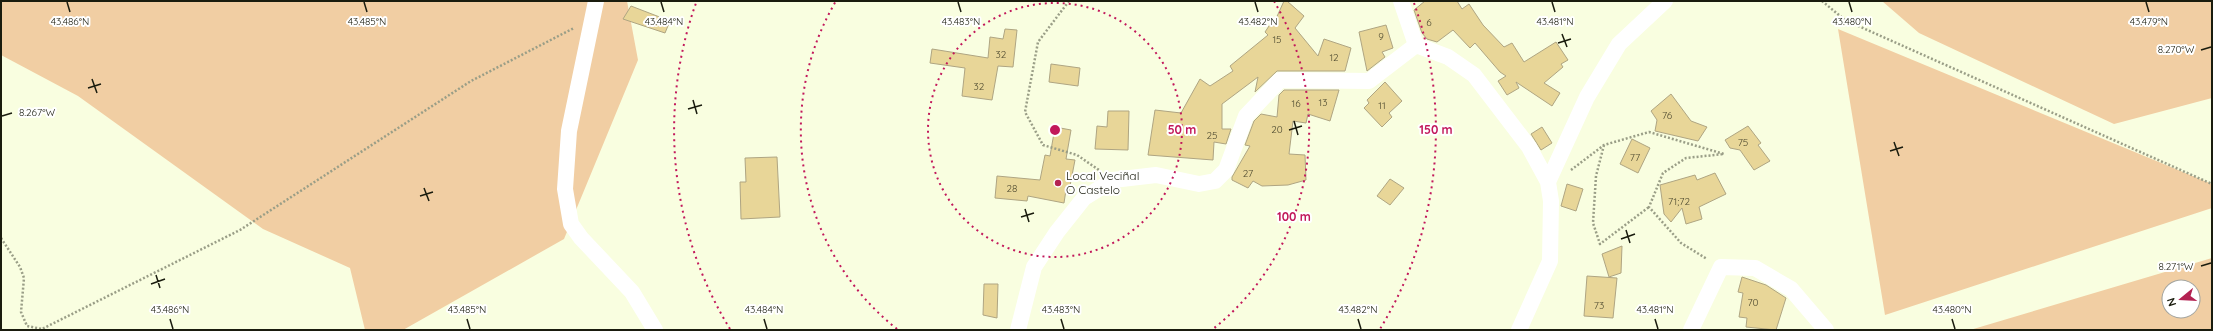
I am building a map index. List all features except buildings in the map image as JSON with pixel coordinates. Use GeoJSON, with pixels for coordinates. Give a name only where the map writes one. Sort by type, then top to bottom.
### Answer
{"type":"FeatureCollection","features":[{"type":"Feature","properties":{"kind":"street"},"geometry":{"type":"LineString","coordinates":[[596,1],[569,131],[565,189],[571,224],[581,238],[632,292],[655,330]]}},
{"type":"Feature","properties":{"kind":"street"},"geometry":{"type":"LineString","coordinates":[[1401,1],[1416,45]]}},
{"type":"Feature","properties":{"kind":"street"},"geometry":{"type":"LineString","coordinates":[[1548,182],[1587,97],[1619,44],[1665,1]]}},
{"type":"Feature","properties":{"kind":"street"},"geometry":{"type":"LineString","coordinates":[[1018,330],[1034,267],[1057,232],[1084,198],[1113,180],[1156,175],[1199,184],[1215,181],[1226,170],[1246,116],[1280,80],[1369,81],[1416,45]]}},
{"type":"Feature","properties":{"kind":"street"},"geometry":{"type":"LineString","coordinates":[[1416,45],[1448,57],[1474,75],[1529,147],[1548,182],[1551,201],[1550,261],[1519,330]]}},
{"type":"Feature","properties":{"kind":"street"},"geometry":{"type":"LineString","coordinates":[[1691,330],[1721,267],[1754,268],[1791,289],[1826,330]]}},
{"type":"Feature","properties":{"kind":"path"},"geometry":{"type":"LineString","coordinates":[[1068,1],[1038,42],[1025,112],[1043,145],[1077,155],[1113,180]]}},
{"type":"Feature","properties":{"kind":"path"},"geometry":{"type":"LineString","coordinates":[[1822,1],[1845,20],[2212,184]]}},
{"type":"Feature","properties":{"kind":"path"},"geometry":{"type":"LineString","coordinates":[[1,238],[20,267],[24,278],[21,312],[27,326],[42,329],[240,230],[472,81],[593,18]]}},
{"type":"Feature","properties":{"kind":"path"},"geometry":{"type":"LineString","coordinates":[[1548,182],[1577,167],[1604,145],[1649,132],[1724,154],[1686,158],[1663,173],[1649,207],[1600,244],[1592,223],[1596,176],[1604,145]]}},
{"type":"Feature","properties":{"kind":"path"},"geometry":{"type":"LineString","coordinates":[[1649,207],[1681,243],[1721,267]]}},
{"type":"Feature","properties":{"kind":"shaded area"},"geometry":{"type":"Polygon","coordinates":[[[1,1],[627,1],[638,60],[564,239],[403,330],[365,330],[350,268],[263,229],[78,96],[1,55],[1,1]]]}},
{"type":"Feature","properties":{"kind":"shaded area"},"geometry":{"type":"Polygon","coordinates":[[[1882,1],[2212,1],[2212,98],[2114,124],[1919,33],[1882,1]]]}},
{"type":"Feature","properties":{"kind":"shaded area"},"geometry":{"type":"Polygon","coordinates":[[[1838,29],[2212,184],[2212,208],[1885,315],[1838,29]]]}},
{"type":"Feature","properties":{"kind":"shaded area"},"geometry":{"type":"Polygon","coordinates":[[[2212,258],[2212,330],[1970,330],[2212,258]]]}},
{"type":"Feature","properties":{"kind":"place","name":"Local Veciñal O Castelo"},"geometry":{"type":"Point","coordinates":[1058,183]}}]}
